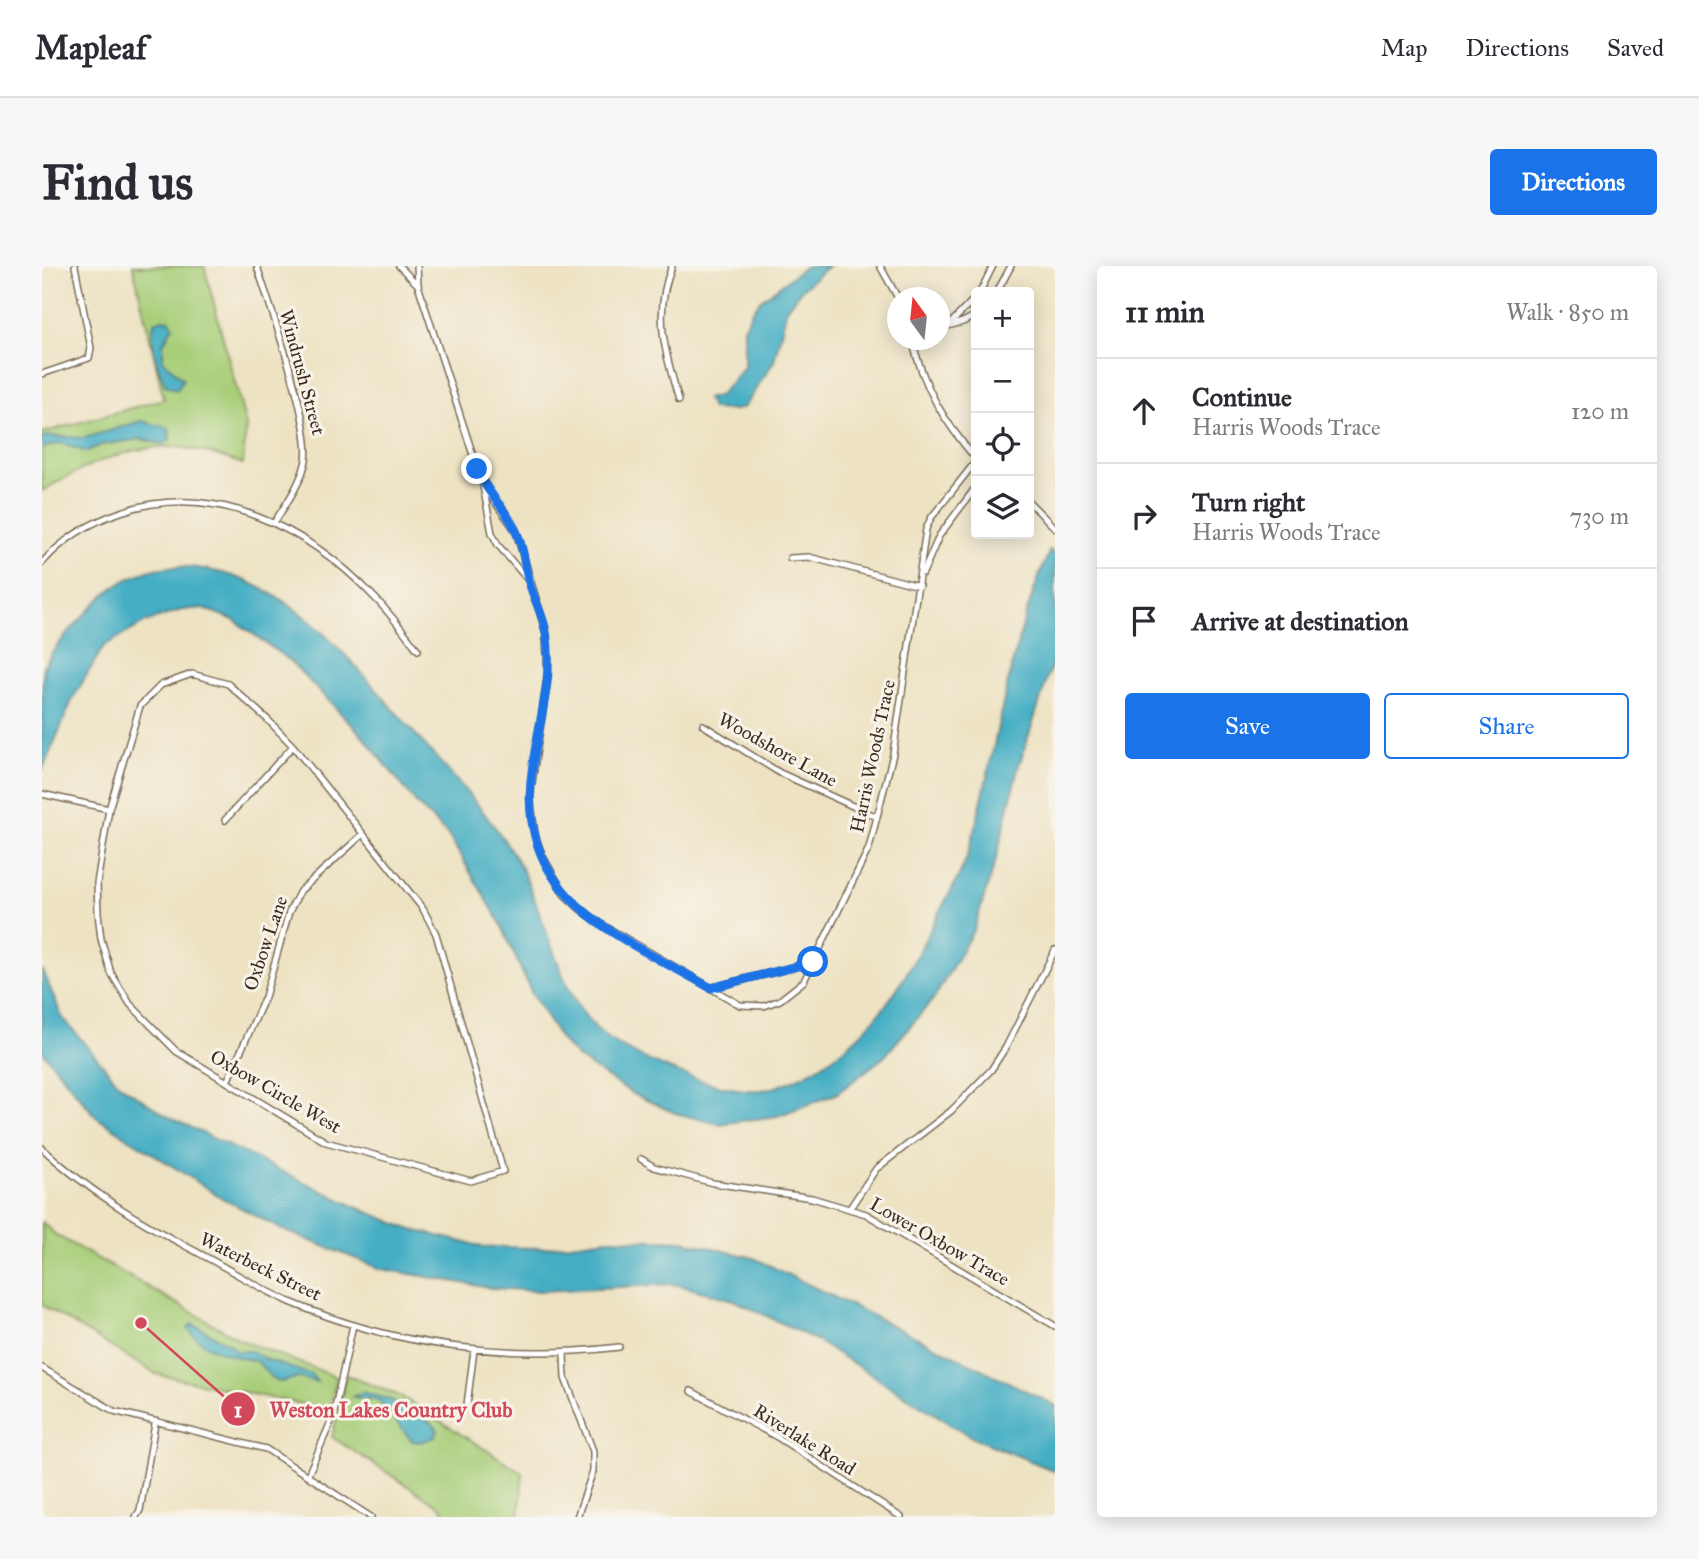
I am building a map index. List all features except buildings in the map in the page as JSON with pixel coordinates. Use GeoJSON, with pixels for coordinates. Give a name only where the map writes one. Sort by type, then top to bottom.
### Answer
{"type":"FeatureCollection","features":[{"type":"Feature","properties":{"kind":"street"},"geometry":{"type":"LineString","coordinates":[[42,374],[89,358],[91,348],[75,266]]}},
{"type":"Feature","properties":{"kind":"street","name":"Windrush Street"},"geometry":{"type":"LineString","coordinates":[[257,266],[301,412],[307,449],[299,481],[274,523]]}},
{"type":"Feature","properties":{"kind":"street","name":"Harris Woods Trace"},"geometry":{"type":"LineString","coordinates":[[399,266],[418,285]]}},
{"type":"Feature","properties":{"kind":"street","name":"Harris Woods Trace"},"geometry":{"type":"LineString","coordinates":[[417,266],[418,285],[483,486],[492,533],[498,545],[528,581]]}},
{"type":"Feature","properties":{"kind":"street"},"geometry":{"type":"LineString","coordinates":[[672,266],[663,287],[661,329],[679,400]]}},
{"type":"Feature","properties":{"kind":"street"},"geometry":{"type":"LineString","coordinates":[[880,266],[892,287]]}},
{"type":"Feature","properties":{"kind":"street"},"geometry":{"type":"LineString","coordinates":[[982,287],[993,266]]}},
{"type":"Feature","properties":{"kind":"street"},"geometry":{"type":"LineString","coordinates":[[1000,287],[1011,266]]}},
{"type":"Feature","properties":{"kind":"street"},"geometry":{"type":"LineString","coordinates":[[950,324],[971,302]]}},
{"type":"Feature","properties":{"kind":"street"},"geometry":{"type":"LineString","coordinates":[[950,325],[971,317]]}},
{"type":"Feature","properties":{"kind":"street"},"geometry":{"type":"LineString","coordinates":[[915,350],[920,369],[941,416],[971,454]]}},
{"type":"Feature","properties":{"kind":"street","name":"Harris Woods Trace"},"geometry":{"type":"LineString","coordinates":[[483,486],[516,531],[528,581],[544,625],[548,650],[548,673],[530,796],[535,835],[542,855],[564,894],[606,927],[740,1004],[764,1006],[793,992],[804,981],[869,848],[892,754],[926,529],[971,467]]}},
{"type":"Feature","properties":{"kind":"street","name":"Harris Woods Trace"},"geometry":{"type":"LineString","coordinates":[[919,586],[939,536],[971,493]]}},
{"type":"Feature","properties":{"kind":"street"},"geometry":{"type":"LineString","coordinates":[[42,564],[92,523],[137,507],[162,502],[222,504],[274,523],[331,559],[373,595],[418,650]]}},
{"type":"Feature","properties":{"kind":"street"},"geometry":{"type":"LineString","coordinates":[[1034,507],[1055,528]]}},
{"type":"Feature","properties":{"kind":"street"},"geometry":{"type":"LineString","coordinates":[[790,558],[809,557],[919,586]]}},
{"type":"Feature","properties":{"kind":"street","name":"Oxbow Circle West"},"geometry":{"type":"LineString","coordinates":[[192,674],[228,684],[293,746],[423,909],[436,934],[503,1171],[471,1181],[326,1142],[176,1051],[152,1030],[131,1004],[111,972],[102,939],[97,883],[108,809],[140,706],[161,685],[192,674]]}},
{"type":"Feature","properties":{"kind":"street","name":"Woodshore Lane"},"geometry":{"type":"LineString","coordinates":[[703,725],[780,773],[877,817]]}},
{"type":"Feature","properties":{"kind":"street"},"geometry":{"type":"LineString","coordinates":[[225,820],[293,746]]}},
{"type":"Feature","properties":{"kind":"street"},"geometry":{"type":"LineString","coordinates":[[42,794],[108,809]]}},
{"type":"Feature","properties":{"kind":"street","name":"Oxbow Lane"},"geometry":{"type":"LineString","coordinates":[[227,1082],[265,996],[289,912],[300,891],[362,835]]}},
{"type":"Feature","properties":{"kind":"street"},"geometry":{"type":"LineString","coordinates":[[850,1208],[876,1169],[951,1111],[990,1070],[1006,1047],[1055,950]]}},
{"type":"Feature","properties":{"kind":"street"},"geometry":{"type":"LineString","coordinates":[[711,988],[813,962]]}},
{"type":"Feature","properties":{"kind":"street","name":"Waterbeck Street"},"geometry":{"type":"LineString","coordinates":[[42,1148],[66,1170],[161,1234],[290,1302],[353,1325],[474,1350],[564,1354],[619,1347]]}},
{"type":"Feature","properties":{"kind":"street","name":"Lower Oxbow Trace"},"geometry":{"type":"LineString","coordinates":[[641,1159],[654,1167],[713,1183],[803,1196],[850,1208],[888,1226],[1055,1326]]}},
{"type":"Feature","properties":{"kind":"street"},"geometry":{"type":"LineString","coordinates":[[308,1475],[332,1417],[353,1325]]}},
{"type":"Feature","properties":{"kind":"street"},"geometry":{"type":"LineString","coordinates":[[467,1405],[474,1350]]}},
{"type":"Feature","properties":{"kind":"street"},"geometry":{"type":"LineString","coordinates":[[564,1354],[565,1378],[593,1451],[593,1471],[577,1517]]}},
{"type":"Feature","properties":{"kind":"street"},"geometry":{"type":"LineString","coordinates":[[42,1368],[114,1411],[155,1424],[266,1450],[372,1517]]}},
{"type":"Feature","properties":{"kind":"street","name":"Riverlake Road"},"geometry":{"type":"LineString","coordinates":[[691,1391],[776,1437],[901,1517]]}},
{"type":"Feature","properties":{"kind":"street"},"geometry":{"type":"LineString","coordinates":[[136,1517],[140,1510],[155,1424]]}},
{"type":"Feature","properties":{"kind":"green space"},"geometry":{"type":"Polygon","coordinates":[[[133,266],[204,266],[246,425],[243,464],[196,450],[155,448],[115,456],[96,463],[42,491],[42,433],[164,399],[133,266]]]}},
{"type":"Feature","properties":{"kind":"green space"},"geometry":{"type":"Polygon","coordinates":[[[42,1222],[56,1235],[243,1341],[337,1377],[329,1410],[156,1374],[42,1305],[42,1222]]]}},
{"type":"Feature","properties":{"kind":"green space"},"geometry":{"type":"Polygon","coordinates":[[[346,1375],[400,1396],[523,1473],[519,1517],[446,1517],[442,1508],[332,1437],[346,1375]]]}},
{"type":"Feature","properties":{"kind":"water"},"geometry":{"type":"Polygon","coordinates":[[[806,266],[828,266],[801,290],[787,308],[774,361],[744,407],[735,410],[712,409],[707,399],[720,395],[744,367],[744,328],[752,311],[761,300],[806,266]]]}},
{"type":"Feature","properties":{"kind":"water"},"geometry":{"type":"Polygon","coordinates":[[[170,320],[173,326],[163,344],[163,360],[183,379],[177,390],[165,385],[155,354],[152,338],[154,322],[170,320]]]}},
{"type":"Feature","properties":{"kind":"water"},"geometry":{"type":"Polygon","coordinates":[[[141,421],[169,428],[170,440],[163,444],[140,439],[101,445],[86,452],[61,443],[42,448],[42,437],[84,438],[141,421]]]}},
{"type":"Feature","properties":{"kind":"water"},"geometry":{"type":"Polygon","coordinates":[[[1050,550],[1055,556],[1055,655],[1018,768],[997,856],[974,929],[935,997],[884,1057],[836,1094],[777,1116],[719,1124],[675,1113],[633,1094],[578,1058],[560,1039],[532,994],[500,922],[448,835],[417,804],[362,735],[290,661],[234,620],[203,608],[182,610],[146,622],[104,646],[73,698],[42,771],[44,666],[67,634],[103,596],[136,575],[175,567],[224,573],[256,586],[286,603],[338,648],[495,827],[529,884],[565,980],[589,1021],[619,1045],[680,1073],[744,1090],[771,1088],[802,1076],[827,1061],[869,1026],[914,961],[957,880],[980,810],[1023,623],[1050,550]]]}},
{"type":"Feature","properties":{"kind":"water"},"geometry":{"type":"Polygon","coordinates":[[[42,969],[62,1017],[119,1084],[167,1116],[356,1207],[409,1229],[484,1247],[542,1248],[607,1239],[683,1241],[754,1258],[1055,1405],[1055,1471],[972,1437],[812,1338],[734,1300],[675,1284],[540,1291],[491,1288],[382,1269],[283,1230],[222,1198],[96,1117],[42,1051],[42,969]]]}},
{"type":"Feature","properties":{"kind":"water"},"geometry":{"type":"Polygon","coordinates":[[[192,1324],[228,1343],[236,1351],[252,1351],[268,1360],[312,1375],[317,1382],[298,1378],[280,1382],[272,1379],[258,1362],[220,1352],[203,1343],[188,1329],[192,1324]]]}},
{"type":"Feature","properties":{"kind":"water"},"geometry":{"type":"Polygon","coordinates":[[[363,1392],[391,1400],[433,1424],[438,1430],[435,1437],[420,1442],[412,1441],[378,1400],[353,1397],[363,1392]]]}},
{"type":"Feature","properties":{"kind":"place","name":"Weston Lakes Country Club"},"geometry":{"type":"Point","coordinates":[141,1323]}},
{"type":"Feature","properties":{"kind":"route"},"geometry":{"type":"LineString","coordinates":[[477,469],[483,486],[510,519],[516,531],[528,581],[546,633],[548,673],[532,766],[531,812],[542,855],[564,894],[606,927],[711,988],[813,962]]}}]}
